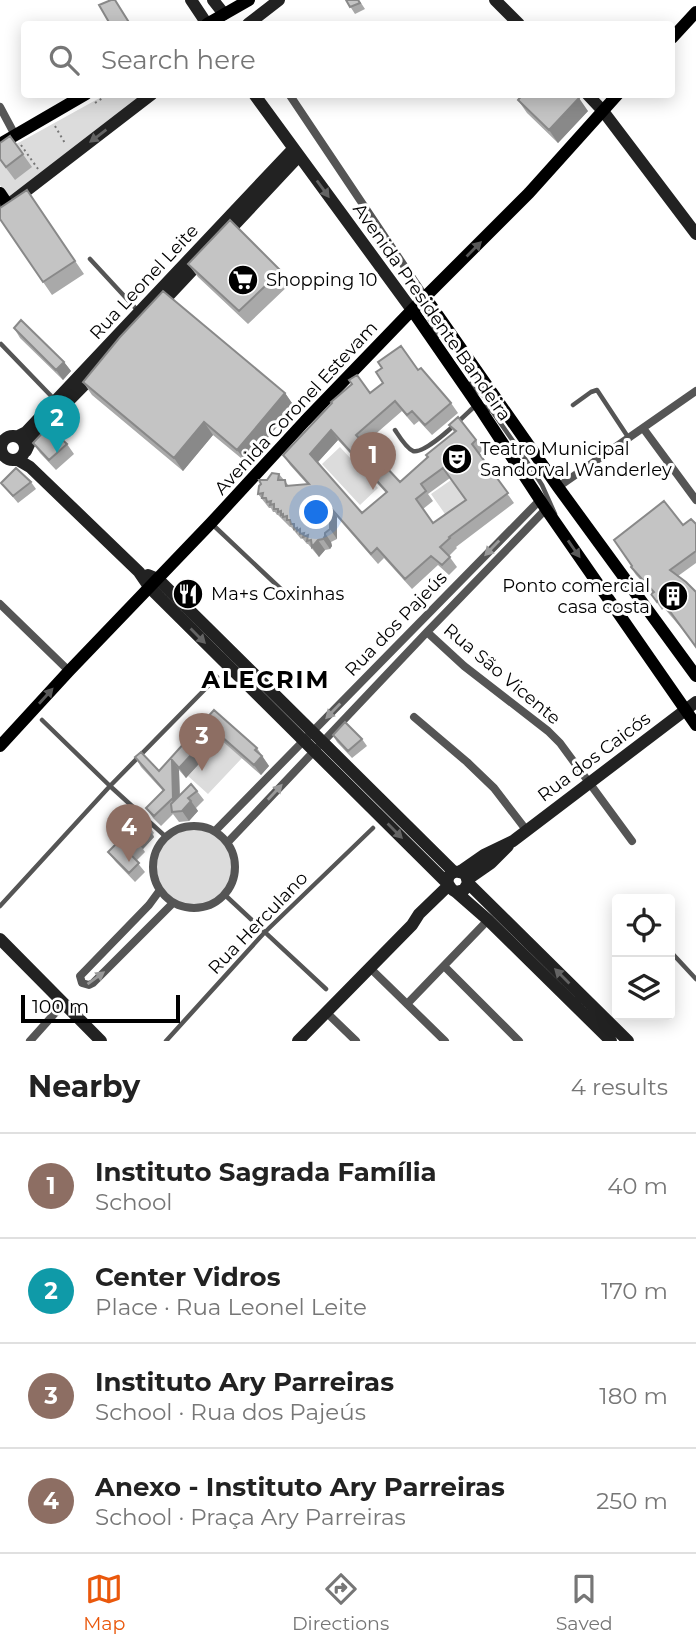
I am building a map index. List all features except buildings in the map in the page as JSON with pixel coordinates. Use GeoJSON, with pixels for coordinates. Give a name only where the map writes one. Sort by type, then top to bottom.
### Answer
{"type":"FeatureCollection","features":[{"type":"Feature","properties":{"kind":"main road"},"geometry":{"type":"LineString","coordinates":[[212,21],[249,0]]}},
{"type":"Feature","properties":{"kind":"main road"},"geometry":{"type":"LineString","coordinates":[[675,34],[696,12]]}},
{"type":"Feature","properties":{"kind":"main road"},"geometry":{"type":"LineString","coordinates":[[9,140],[79,98]]}},
{"type":"Feature","properties":{"kind":"main road","name":"Avenida Coronel Estevam"},"geometry":{"type":"LineString","coordinates":[[0,746],[305,421],[412,310],[428,300],[614,98]]}},
{"type":"Feature","properties":{"kind":"main road"},"geometry":{"type":"LineString","coordinates":[[0,193],[4,208]]}},
{"type":"Feature","properties":{"kind":"main road","name":"Avenida Presidente Bandeira"},"geometry":{"type":"LineString","coordinates":[[428,300],[558,487],[696,676]]}},
{"type":"Feature","properties":{"kind":"main road","name":"Avenida Presidente Bandeira"},"geometry":{"type":"LineString","coordinates":[[412,310],[557,525],[691,706],[696,725]]}},
{"type":"Feature","properties":{"kind":"street"},"geometry":{"type":"LineString","coordinates":[[191,0],[205,21]]}},
{"type":"Feature","properties":{"kind":"street"},"geometry":{"type":"LineString","coordinates":[[213,0],[224,14]]}},
{"type":"Feature","properties":{"kind":"street"},"geometry":{"type":"LineString","coordinates":[[252,21],[279,0]]}},
{"type":"Feature","properties":{"kind":"street"},"geometry":{"type":"LineString","coordinates":[[495,0],[516,21]]}},
{"type":"Feature","properties":{"kind":"street"},"geometry":{"type":"LineString","coordinates":[[4,208],[147,98]]}},
{"type":"Feature","properties":{"kind":"street","name":"Avenida Presidente Bandeira"},"geometry":{"type":"LineString","coordinates":[[257,98],[412,310]]}},
{"type":"Feature","properties":{"kind":"street","name":"Avenida Presidente Bandeira"},"geometry":{"type":"LineString","coordinates":[[292,98],[428,300]]}},
{"type":"Feature","properties":{"kind":"street"},"geometry":{"type":"LineString","coordinates":[[591,98],[696,234]]}},
{"type":"Feature","properties":{"kind":"street"},"geometry":{"type":"LineString","coordinates":[[0,107],[9,140]]}},
{"type":"Feature","properties":{"kind":"street","name":"Rua Leonel Leite"},"geometry":{"type":"LineString","coordinates":[[12,449],[32,438],[296,153]]}},
{"type":"Feature","properties":{"kind":"street","name":"Rua Leonel Leite"},"geometry":{"type":"LineString","coordinates":[[12,449],[55,401],[109,352],[139,313],[170,287]]}},
{"type":"Feature","properties":{"kind":"street"},"geometry":{"type":"LineString","coordinates":[[558,487],[696,391]]}},
{"type":"Feature","properties":{"kind":"street"},"geometry":{"type":"LineString","coordinates":[[643,428],[696,500]]}},
{"type":"Feature","properties":{"kind":"street"},"geometry":{"type":"LineString","coordinates":[[0,471],[12,449],[139,572],[154,583],[524,947],[581,1004],[611,1041]]}},
{"type":"Feature","properties":{"kind":"street","name":"Rua dos Pajeús"},"geometry":{"type":"LineString","coordinates":[[228,842],[427,632],[543,504]]}},
{"type":"Feature","properties":{"kind":"street","name":"Rua dos Pajeús"},"geometry":{"type":"LineString","coordinates":[[215,831],[307,736],[543,504]]}},
{"type":"Feature","properties":{"kind":"street"},"geometry":{"type":"LineString","coordinates":[[0,604],[69,671]]}},
{"type":"Feature","properties":{"kind":"street","name":"Rua São Vicente"},"geometry":{"type":"LineString","coordinates":[[427,632],[464,666],[560,743],[632,841]]}},
{"type":"Feature","properties":{"kind":"street","name":"Rua dos Caicós"},"geometry":{"type":"LineString","coordinates":[[298,1041],[419,915],[457,882],[501,855],[513,841],[691,706]]}},
{"type":"Feature","properties":{"kind":"street"},"geometry":{"type":"LineString","coordinates":[[414,718],[494,788],[527,831]]}},
{"type":"Feature","properties":{"kind":"street"},"geometry":{"type":"LineString","coordinates":[[192,825],[215,831],[228,842],[234,854],[236,869],[233,883],[217,902],[206,906],[184,907],[173,902],[160,890],[154,877],[153,862],[157,849],[166,837],[178,829],[192,825]]}},
{"type":"Feature","properties":{"kind":"street"},"geometry":{"type":"LineString","coordinates":[[457,882],[488,920],[524,947]]}},
{"type":"Feature","properties":{"kind":"street"},"geometry":{"type":"LineString","coordinates":[[160,890],[149,905],[80,976],[82,983],[93,983],[173,902]]}},
{"type":"Feature","properties":{"kind":"street"},"geometry":{"type":"LineString","coordinates":[[149,905],[161,914]]}},
{"type":"Feature","properties":{"kind":"street"},"geometry":{"type":"LineString","coordinates":[[407,1004],[488,920]]}},
{"type":"Feature","properties":{"kind":"street"},"geometry":{"type":"LineString","coordinates":[[0,939],[101,1041]]}},
{"type":"Feature","properties":{"kind":"street"},"geometry":{"type":"LineString","coordinates":[[111,944],[122,955]]}},
{"type":"Feature","properties":{"kind":"street"},"geometry":{"type":"LineString","coordinates":[[444,966],[519,1041]]}},
{"type":"Feature","properties":{"kind":"street"},"geometry":{"type":"LineString","coordinates":[[370,968],[445,1041]]}},
{"type":"Feature","properties":{"kind":"street"},"geometry":{"type":"LineString","coordinates":[[30,1041],[64,1003]]}},
{"type":"Feature","properties":{"kind":"street"},"geometry":{"type":"LineString","coordinates":[[581,1004],[628,1041]]}},
{"type":"Feature","properties":{"kind":"street"},"geometry":{"type":"LineString","coordinates":[[326,1012],[356,1041]]}},
{"type":"Feature","properties":{"kind":"lane"},"geometry":{"type":"LineString","coordinates":[[90,259],[139,313]]}},
{"type":"Feature","properties":{"kind":"lane"},"geometry":{"type":"LineString","coordinates":[[1,344],[55,401]]}},
{"type":"Feature","properties":{"kind":"lane"},"geometry":{"type":"LineString","coordinates":[[573,405],[591,391],[597,390],[628,438]]}},
{"type":"Feature","properties":{"kind":"lane"},"geometry":{"type":"LineString","coordinates":[[395,430],[410,450],[417,452],[453,427],[477,404],[492,411],[526,459],[545,492],[557,525]]}},
{"type":"Feature","properties":{"kind":"lane"},"geometry":{"type":"LineString","coordinates":[[211,523],[283,591]]}},
{"type":"Feature","properties":{"kind":"lane"},"geometry":{"type":"LineString","coordinates":[[0,906],[110,786],[217,677]]}},
{"type":"Feature","properties":{"kind":"lane"},"geometry":{"type":"LineString","coordinates":[[42,720],[166,837]]}},
{"type":"Feature","properties":{"kind":"lane","name":"Rua Herculano"},"geometry":{"type":"LineString","coordinates":[[166,1041],[264,933],[373,828]]}},
{"type":"Feature","properties":{"kind":"lane"},"geometry":{"type":"LineString","coordinates":[[225,895],[326,989]]}},
{"type":"Feature","properties":{"kind":"lane"},"geometry":{"type":"LineString","coordinates":[[675,956],[696,979]]}},
{"type":"Feature","properties":{"kind":"path"},"geometry":{"type":"LineString","coordinates":[[55,125],[68,149]]}},
{"type":"Feature","properties":{"kind":"path"},"geometry":{"type":"LineString","coordinates":[[9,140],[38,170]]}},
{"type":"Feature","properties":{"kind":"shaded area"},"geometry":{"type":"Polygon","coordinates":[[[100,98],[143,98],[8,199],[0,185],[0,151],[100,98]]]}},
{"type":"Feature","properties":{"kind":"shaded area"},"geometry":{"type":"Polygon","coordinates":[[[340,447],[378,488],[360,505],[322,464],[340,447]]]}},
{"type":"Feature","properties":{"kind":"shaded area"},"geometry":{"type":"Polygon","coordinates":[[[451,480],[472,510],[452,524],[431,494],[451,480]]]}},
{"type":"Feature","properties":{"kind":"shaded area"},"geometry":{"type":"Polygon","coordinates":[[[221,740],[242,758],[208,794],[188,776],[221,740]]]}},
{"type":"Feature","properties":{"kind":"shaded area"},"geometry":{"type":"Polygon","coordinates":[[[195,829],[210,832],[223,840],[231,853],[234,868],[231,883],[223,896],[210,904],[195,907],[180,904],[167,896],[159,883],[156,868],[159,853],[167,840],[180,832],[195,829]]]}},
{"type":"Feature","properties":{"kind":"place","name":"Shopping 10"},"geometry":{"type":"Point","coordinates":[243,280]}},
{"type":"Feature","properties":{"kind":"place","name":"Center Vidros"},"geometry":{"type":"Point","coordinates":[57,453]}},
{"type":"Feature","properties":{"kind":"place","name":"Teatro Municipal Sandorval Wanderley"},"geometry":{"type":"Point","coordinates":[457,459]}},
{"type":"Feature","properties":{"kind":"place","name":"Instituto Sagrada Família"},"geometry":{"type":"Point","coordinates":[373,490]}},
{"type":"Feature","properties":{"kind":"place","name":"Ma+s Coxinhas"},"geometry":{"type":"Point","coordinates":[188,594]}},
{"type":"Feature","properties":{"kind":"place","name":"Ponto comercial casa costa"},"geometry":{"type":"Point","coordinates":[673,596]}},
{"type":"Feature","properties":{"kind":"place","name":"Instituto Ary Parreiras"},"geometry":{"type":"Point","coordinates":[202,771]}},
{"type":"Feature","properties":{"kind":"place","name":"Anexo - Instituto Ary Parreiras"},"geometry":{"type":"Point","coordinates":[129,862]}},
{"type":"Feature","properties":{"kind":"district","name":"ALECRIM"},"geometry":{"type":"Point","coordinates":[266,679]}}]}
